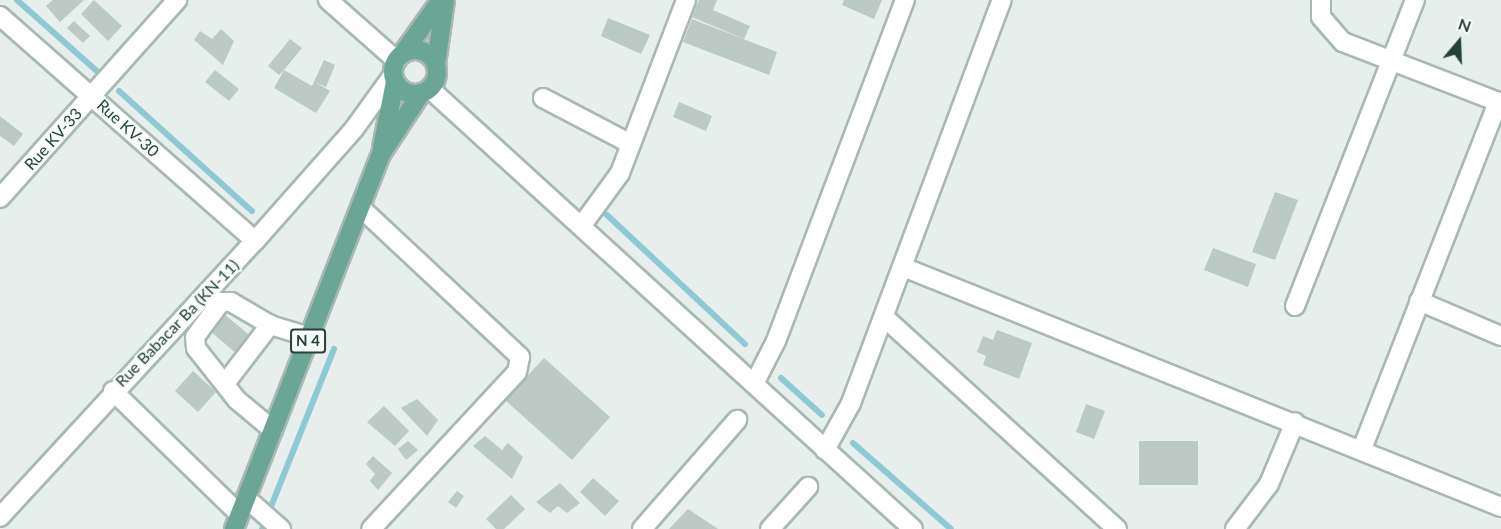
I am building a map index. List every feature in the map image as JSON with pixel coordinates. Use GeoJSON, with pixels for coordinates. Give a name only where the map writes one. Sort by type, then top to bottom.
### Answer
{"type":"FeatureCollection","features":[{"type":"Feature","properties":{"kind":"main road","name":"N 4"},"geometry":{"type":"LineString","coordinates":[[244,512],[273,430],[381,154],[386,112],[397,67],[441,0]]}},
{"type":"Feature","properties":{"kind":"main road","name":"N 4"},"geometry":{"type":"LineString","coordinates":[[381,154],[425,91],[436,64],[445,0]]}},
{"type":"Feature","properties":{"kind":"main road"},"geometry":{"type":"LineString","coordinates":[[425,91],[406,92],[397,67],[423,51],[436,64]]}},
{"type":"Feature","properties":{"kind":"street","name":"Rue KV-33"},"geometry":{"type":"LineString","coordinates":[[0,198],[177,0]]}},
{"type":"Feature","properties":{"kind":"street"},"geometry":{"type":"LineString","coordinates":[[328,0],[397,67],[354,129]]}},
{"type":"Feature","properties":{"kind":"street"},"geometry":{"type":"LineString","coordinates":[[582,225],[612,188],[686,0]]}},
{"type":"Feature","properties":{"kind":"street"},"geometry":{"type":"LineString","coordinates":[[754,384],[776,342],[905,0]]}},
{"type":"Feature","properties":{"kind":"street"},"geometry":{"type":"LineString","coordinates":[[825,450],[847,414],[1002,0]]}},
{"type":"Feature","properties":{"kind":"street"},"geometry":{"type":"LineString","coordinates":[[1321,0],[1330,33],[1391,62],[1499,103],[1362,449]]}},
{"type":"Feature","properties":{"kind":"street"},"geometry":{"type":"LineString","coordinates":[[1295,306],[1415,0]]}},
{"type":"Feature","properties":{"kind":"street","name":"Rue KV-30"},"geometry":{"type":"LineString","coordinates":[[0,16],[255,241]]}},
{"type":"Feature","properties":{"kind":"street"},"geometry":{"type":"LineString","coordinates":[[425,91],[582,225],[913,529]]}},
{"type":"Feature","properties":{"kind":"street"},"geometry":{"type":"LineString","coordinates":[[543,98],[631,144]]}},
{"type":"Feature","properties":{"kind":"street"},"geometry":{"type":"LineString","coordinates":[[354,129],[386,112]]}},
{"type":"Feature","properties":{"kind":"street","name":"Rue Babacar Ba (KN-11)"},"geometry":{"type":"LineString","coordinates":[[0,517],[113,391],[255,241],[354,129]]}},
{"type":"Feature","properties":{"kind":"street"},"geometry":{"type":"LineString","coordinates":[[361,208],[520,357],[517,372],[371,529]]}},
{"type":"Feature","properties":{"kind":"street"},"geometry":{"type":"LineString","coordinates":[[903,267],[1295,422],[1501,507]]}},
{"type":"Feature","properties":{"kind":"street"},"geometry":{"type":"LineString","coordinates":[[1419,301],[1501,336]]}},
{"type":"Feature","properties":{"kind":"street"},"geometry":{"type":"LineString","coordinates":[[273,430],[237,400],[227,381],[196,348],[195,337],[221,302],[231,302],[270,325],[310,337]]}},
{"type":"Feature","properties":{"kind":"street"},"geometry":{"type":"LineString","coordinates":[[884,317],[1117,529]]}},
{"type":"Feature","properties":{"kind":"street"},"geometry":{"type":"LineString","coordinates":[[227,381],[270,325]]}},
{"type":"Feature","properties":{"kind":"street"},"geometry":{"type":"LineString","coordinates":[[113,391],[244,512],[278,526]]}},
{"type":"Feature","properties":{"kind":"street"},"geometry":{"type":"LineString","coordinates":[[642,529],[737,420]]}},
{"type":"Feature","properties":{"kind":"street"},"geometry":{"type":"LineString","coordinates":[[1235,529],[1269,484],[1295,422]]}},
{"type":"Feature","properties":{"kind":"street"},"geometry":{"type":"LineString","coordinates":[[770,529],[808,487]]}},
{"type":"Feature","properties":{"kind":"building"},"geometry":{"type":"Polygon","coordinates":[[[53,0],[84,0],[60,22],[46,6],[53,0]]]}},
{"type":"Feature","properties":{"kind":"building"},"geometry":{"type":"Polygon","coordinates":[[[94,0],[122,26],[108,41],[81,14],[94,0]]]}},
{"type":"Feature","properties":{"kind":"building"},"geometry":{"type":"Polygon","coordinates":[[[699,0],[717,0],[713,10],[750,26],[744,39],[692,17],[699,0]]]}},
{"type":"Feature","properties":{"kind":"building"},"geometry":{"type":"Polygon","coordinates":[[[844,0],[882,0],[874,19],[842,5],[844,0]]]}},
{"type":"Feature","properties":{"kind":"building"},"geometry":{"type":"Polygon","coordinates":[[[608,18],[650,35],[641,54],[601,36],[608,18]]]}},
{"type":"Feature","properties":{"kind":"building"},"geometry":{"type":"Polygon","coordinates":[[[692,19],[777,52],[769,75],[683,42],[692,19]]]}},
{"type":"Feature","properties":{"kind":"building"},"geometry":{"type":"Polygon","coordinates":[[[74,21],[90,36],[83,43],[67,28],[74,21]]]}},
{"type":"Feature","properties":{"kind":"building"},"geometry":{"type":"Polygon","coordinates":[[[221,29],[234,41],[223,65],[194,40],[200,31],[212,39],[221,29]]]}},
{"type":"Feature","properties":{"kind":"building"},"geometry":{"type":"Polygon","coordinates":[[[290,39],[302,48],[279,75],[268,66],[290,39]]]}},
{"type":"Feature","properties":{"kind":"building"},"geometry":{"type":"Polygon","coordinates":[[[324,60],[335,65],[326,87],[315,82],[330,91],[316,113],[274,88],[284,70],[312,86],[324,60]]]}},
{"type":"Feature","properties":{"kind":"building"},"geometry":{"type":"Polygon","coordinates":[[[215,70],[239,89],[229,101],[205,82],[215,70]]]}},
{"type":"Feature","properties":{"kind":"building"},"geometry":{"type":"Polygon","coordinates":[[[679,102],[712,116],[706,131],[673,117],[679,102]]]}},
{"type":"Feature","properties":{"kind":"building"},"geometry":{"type":"Polygon","coordinates":[[[0,116],[23,134],[14,146],[0,136],[0,116]]]}},
{"type":"Feature","properties":{"kind":"building"},"geometry":{"type":"Polygon","coordinates":[[[1275,192],[1298,200],[1275,260],[1252,252],[1275,192]]]}},
{"type":"Feature","properties":{"kind":"building"},"geometry":{"type":"Polygon","coordinates":[[[1213,248],[1256,264],[1248,287],[1204,270],[1213,248]]]}},
{"type":"Feature","properties":{"kind":"building"},"geometry":{"type":"Polygon","coordinates":[[[224,314],[253,338],[238,355],[210,331],[224,314]]]}},
{"type":"Feature","properties":{"kind":"building"},"geometry":{"type":"Polygon","coordinates":[[[997,330],[1032,343],[1019,379],[983,365],[986,356],[977,352],[983,336],[993,340],[997,330]]]}},
{"type":"Feature","properties":{"kind":"building"},"geometry":{"type":"Polygon","coordinates":[[[544,358],[610,417],[572,460],[505,400],[544,358]]]}},
{"type":"Feature","properties":{"kind":"building"},"geometry":{"type":"Polygon","coordinates":[[[193,371],[216,392],[198,412],[175,391],[193,371]]]}},
{"type":"Feature","properties":{"kind":"building"},"geometry":{"type":"Polygon","coordinates":[[[417,399],[438,420],[427,436],[401,408],[417,399]]]}},
{"type":"Feature","properties":{"kind":"building"},"geometry":{"type":"Polygon","coordinates":[[[1086,404],[1105,411],[1094,439],[1076,432],[1086,404]]]}},
{"type":"Feature","properties":{"kind":"building"},"geometry":{"type":"Polygon","coordinates":[[[384,406],[409,431],[395,446],[367,422],[384,406]]]}},
{"type":"Feature","properties":{"kind":"building"},"geometry":{"type":"Polygon","coordinates":[[[485,436],[502,450],[508,443],[523,457],[512,479],[473,446],[485,436]]]}},
{"type":"Feature","properties":{"kind":"building"},"geometry":{"type":"Polygon","coordinates":[[[408,441],[418,450],[406,460],[398,449],[408,441]]]}},
{"type":"Feature","properties":{"kind":"building"},"geometry":{"type":"Polygon","coordinates":[[[1139,441],[1198,441],[1198,485],[1139,485],[1139,441]]]}},
{"type":"Feature","properties":{"kind":"building"},"geometry":{"type":"Polygon","coordinates":[[[373,456],[392,473],[378,490],[370,481],[375,474],[366,464],[373,456]]]}},
{"type":"Feature","properties":{"kind":"building"},"geometry":{"type":"Polygon","coordinates":[[[593,478],[619,501],[605,516],[580,492],[593,478]]]}},
{"type":"Feature","properties":{"kind":"building"},"geometry":{"type":"Polygon","coordinates":[[[560,483],[580,503],[567,513],[558,506],[550,513],[536,502],[560,483]]]}},
{"type":"Feature","properties":{"kind":"building"},"geometry":{"type":"Polygon","coordinates":[[[457,491],[464,496],[456,508],[448,502],[457,491]]]}},
{"type":"Feature","properties":{"kind":"building"},"geometry":{"type":"Polygon","coordinates":[[[511,495],[525,509],[504,529],[496,529],[486,519],[511,495]]]}},
{"type":"Feature","properties":{"kind":"building"},"geometry":{"type":"Polygon","coordinates":[[[688,509],[718,529],[669,529],[688,509]]]}},
{"type":"Feature","properties":{"kind":"waterway"},"geometry":{"type":"LineString","coordinates":[[17,0],[100,74]]}},
{"type":"Feature","properties":{"kind":"waterway"},"geometry":{"type":"LineString","coordinates":[[119,91],[252,211]]}},
{"type":"Feature","properties":{"kind":"waterway"},"geometry":{"type":"LineString","coordinates":[[607,215],[745,344]]}},
{"type":"Feature","properties":{"kind":"waterway"},"geometry":{"type":"LineString","coordinates":[[262,529],[334,349]]}},
{"type":"Feature","properties":{"kind":"waterway"},"geometry":{"type":"LineString","coordinates":[[781,378],[822,415]]}},
{"type":"Feature","properties":{"kind":"waterway"},"geometry":{"type":"LineString","coordinates":[[853,443],[951,529]]}}]}
